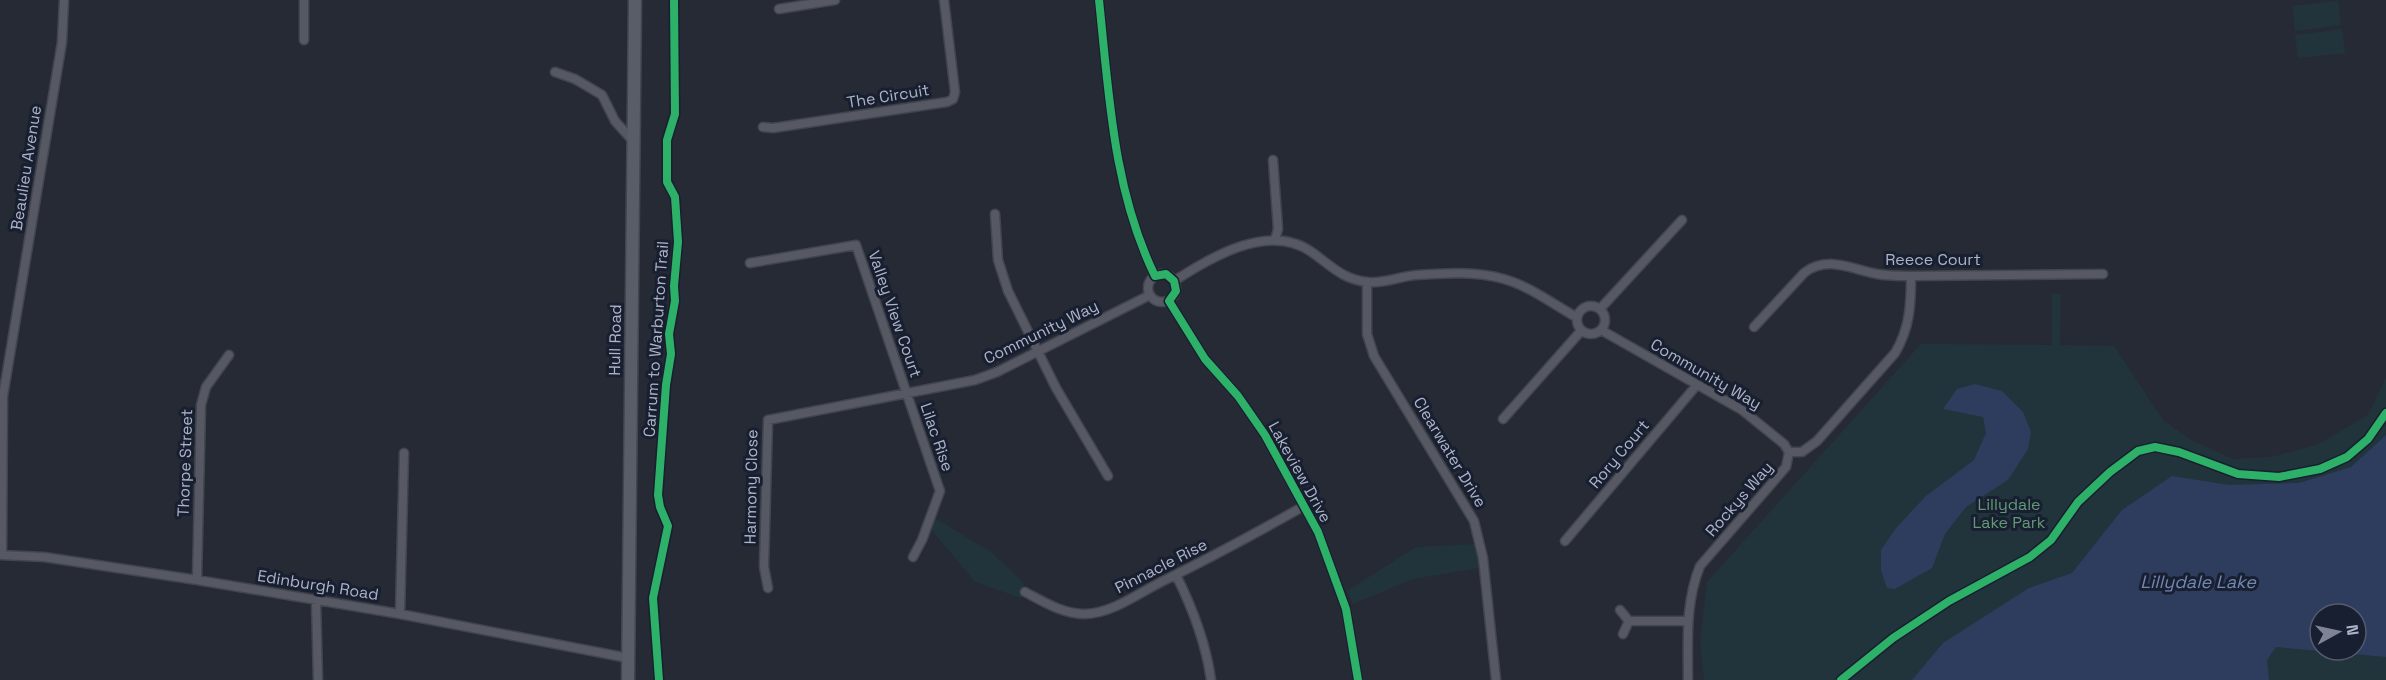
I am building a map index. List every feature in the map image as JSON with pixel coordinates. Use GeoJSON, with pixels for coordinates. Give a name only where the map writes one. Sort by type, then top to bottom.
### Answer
{"type":"FeatureCollection","features":[{"type":"Feature","properties":{"kind":"main road","name":"Hull Road"},"geometry":{"type":"LineString","coordinates":[[628,680],[635,0]]}},
{"type":"Feature","properties":{"kind":"street","name":"Beaulieu Avenue"},"geometry":{"type":"LineString","coordinates":[[1,555],[3,396],[62,42],[64,0]]}},
{"type":"Feature","properties":{"kind":"street"},"geometry":{"type":"LineString","coordinates":[[304,0],[304,40]]}},
{"type":"Feature","properties":{"kind":"street"},"geometry":{"type":"LineString","coordinates":[[779,9],[835,0]]}},
{"type":"Feature","properties":{"kind":"street","name":"The Circuit"},"geometry":{"type":"LineString","coordinates":[[763,127],[773,128],[947,102],[953,99],[955,92],[944,0]]}},
{"type":"Feature","properties":{"kind":"street"},"geometry":{"type":"LineString","coordinates":[[1099,0],[1117,160],[1134,226],[1155,276]]}},
{"type":"Feature","properties":{"kind":"street"},"geometry":{"type":"LineString","coordinates":[[555,72],[575,79],[602,95],[615,120],[633,141]]}},
{"type":"Feature","properties":{"kind":"street"},"geometry":{"type":"LineString","coordinates":[[1272,160],[1278,229],[1275,240]]}},
{"type":"Feature","properties":{"kind":"street"},"geometry":{"type":"LineString","coordinates":[[995,214],[998,260],[1008,291],[1056,388],[1108,476]]}},
{"type":"Feature","properties":{"kind":"street"},"geometry":{"type":"LineString","coordinates":[[1600,309],[1682,220]]}},
{"type":"Feature","properties":{"kind":"street"},"geometry":{"type":"LineString","coordinates":[[1174,281],[1211,258],[1256,242],[1275,240],[1300,246],[1344,276],[1367,282],[1390,281],[1415,275],[1489,276],[1520,285],[1576,316]]}},
{"type":"Feature","properties":{"kind":"street","name":"Valley View Court"},"geometry":{"type":"LineString","coordinates":[[750,263],[856,245],[906,393]]}},
{"type":"Feature","properties":{"kind":"street","name":"Reece Court"},"geometry":{"type":"LineString","coordinates":[[1754,327],[1814,266],[1835,263],[1882,275],[1911,276],[2103,274]]}},
{"type":"Feature","properties":{"kind":"street"},"geometry":{"type":"LineString","coordinates":[[1166,274],[1174,281],[1176,291],[1169,301],[1157,301],[1150,295],[1148,285],[1155,276],[1166,274]]}},
{"type":"Feature","properties":{"kind":"street","name":"Rockys Way"},"geometry":{"type":"LineString","coordinates":[[1688,680],[1688,621],[1693,582],[1700,566],[1786,467],[1789,452],[1802,452],[1817,441],[1895,352],[1904,338],[1909,321],[1911,276]]}},
{"type":"Feature","properties":{"kind":"street","name":"Clearwater Drive"},"geometry":{"type":"LineString","coordinates":[[1367,282],[1367,334],[1374,356],[1466,504],[1480,538],[1496,680]]}},
{"type":"Feature","properties":{"kind":"street","name":"Community Way"},"geometry":{"type":"LineString","coordinates":[[906,393],[975,380],[1150,295]]}},
{"type":"Feature","properties":{"kind":"street","name":"Lakeview Drive"},"geometry":{"type":"LineString","coordinates":[[1169,301],[1206,359],[1252,414],[1318,532],[1346,609],[1358,680]]}},
{"type":"Feature","properties":{"kind":"street"},"geometry":{"type":"LineString","coordinates":[[1591,305],[1600,309],[1605,323],[1595,334],[1587,334],[1581,331],[1576,316],[1582,308],[1591,305]]}},
{"type":"Feature","properties":{"kind":"street","name":"Community Way"},"geometry":{"type":"LineString","coordinates":[[1601,330],[1756,420],[1784,444],[1789,452]]}},
{"type":"Feature","properties":{"kind":"street"},"geometry":{"type":"LineString","coordinates":[[1503,419],[1581,331]]}},
{"type":"Feature","properties":{"kind":"street","name":"Thorpe Street"},"geometry":{"type":"LineString","coordinates":[[197,580],[201,405],[206,387],[229,355]]}},
{"type":"Feature","properties":{"kind":"street","name":"Rory Court"},"geometry":{"type":"LineString","coordinates":[[1565,541],[1696,386]]}},
{"type":"Feature","properties":{"kind":"street","name":"Lilac Rise"},"geometry":{"type":"LineString","coordinates":[[906,393],[939,491],[929,522],[913,557]]}},
{"type":"Feature","properties":{"kind":"street","name":"Harmony Close"},"geometry":{"type":"LineString","coordinates":[[768,588],[764,567],[768,420],[906,393]]}},
{"type":"Feature","properties":{"kind":"street"},"geometry":{"type":"LineString","coordinates":[[400,614],[405,453]]}},
{"type":"Feature","properties":{"kind":"street","name":"Pinnacle Rise"},"geometry":{"type":"LineString","coordinates":[[1025,592],[1058,609],[1087,614],[1122,603],[1304,506]]}},
{"type":"Feature","properties":{"kind":"street","name":"Edinburgh Road"},"geometry":{"type":"LineString","coordinates":[[1,555],[44,557],[197,580],[400,614],[628,658]]}},
{"type":"Feature","properties":{"kind":"street"},"geometry":{"type":"LineString","coordinates":[[1176,576],[1197,622],[1211,680]]}},
{"type":"Feature","properties":{"kind":"street"},"geometry":{"type":"LineString","coordinates":[[316,601],[318,680]]}},
{"type":"Feature","properties":{"kind":"street"},"geometry":{"type":"LineString","coordinates":[[1620,610],[1629,621]]}},
{"type":"Feature","properties":{"kind":"street"},"geometry":{"type":"LineString","coordinates":[[1629,621],[1688,621]]}},
{"type":"Feature","properties":{"kind":"street"},"geometry":{"type":"LineString","coordinates":[[1623,634],[1629,621]]}},
{"type":"Feature","properties":{"kind":"green space"},"geometry":{"type":"Polygon","coordinates":[[[2338,1],[2341,25],[2295,31],[2292,6],[2338,1]]]}},
{"type":"Feature","properties":{"kind":"green space"},"geometry":{"type":"Polygon","coordinates":[[[2342,29],[2345,53],[2298,58],[2295,35],[2342,29]]]}},
{"type":"Feature","properties":{"kind":"green space","name":"Lillydale Lake Park"},"geometry":{"type":"Polygon","coordinates":[[[2052,293],[2061,294],[2060,345],[2114,346],[2163,420],[2191,440],[2233,459],[2271,457],[2317,445],[2368,415],[2386,378],[2386,680],[1704,680],[1700,642],[1707,582],[1921,344],[2052,345],[2052,293]]]}},
{"type":"Feature","properties":{"kind":"green space"},"geometry":{"type":"Polygon","coordinates":[[[933,517],[991,552],[1024,583],[1021,598],[975,582],[930,528],[933,517]]]}},
{"type":"Feature","properties":{"kind":"green space"},"geometry":{"type":"Polygon","coordinates":[[[1477,544],[1484,567],[1413,579],[1353,604],[1347,591],[1416,547],[1477,544]]]}},
{"type":"Feature","properties":{"kind":"water"},"geometry":{"type":"Polygon","coordinates":[[[1975,384],[2002,391],[2023,412],[2031,432],[2028,449],[2008,480],[1966,507],[1945,534],[1932,568],[1895,589],[1887,588],[1881,570],[1881,550],[1896,528],[1926,496],[1974,460],[1986,433],[1983,417],[1943,409],[1957,389],[1975,384]]]}},
{"type":"Feature","properties":{"kind":"water","name":"Lillydale Lake"},"geometry":{"type":"Polygon","coordinates":[[[2386,435],[2386,657],[2368,655],[2368,602],[2308,602],[2308,650],[2276,647],[2267,660],[2269,680],[1912,680],[1943,643],[2029,588],[2072,573],[2122,510],[2172,476],[2229,485],[2299,483],[2351,467],[2386,435]]]}},
{"type":"Feature","properties":{"kind":"cycle path","name":"Carrum to Warburton Trail"},"geometry":{"type":"LineString","coordinates":[[659,680],[653,598],[668,526],[658,495],[666,385],[671,354],[669,334],[675,301],[678,242],[675,197],[667,182],[667,140],[675,114],[674,0]]}},
{"type":"Feature","properties":{"kind":"cycle path"},"geometry":{"type":"LineString","coordinates":[[1099,0],[1110,106],[1121,176],[1141,243],[1155,276],[1166,274],[1174,281],[1176,291],[1169,301],[1205,359],[1238,396],[1265,435],[1318,532],[1346,609],[1358,680]]}},
{"type":"Feature","properties":{"kind":"cycle path"},"geometry":{"type":"LineString","coordinates":[[1841,680],[1893,638],[1949,601],[2030,557],[2051,540],[2078,502],[2110,472],[2138,451],[2155,447],[2179,452],[2238,474],[2279,477],[2320,469],[2347,457],[2368,439],[2386,413]]}}]}
